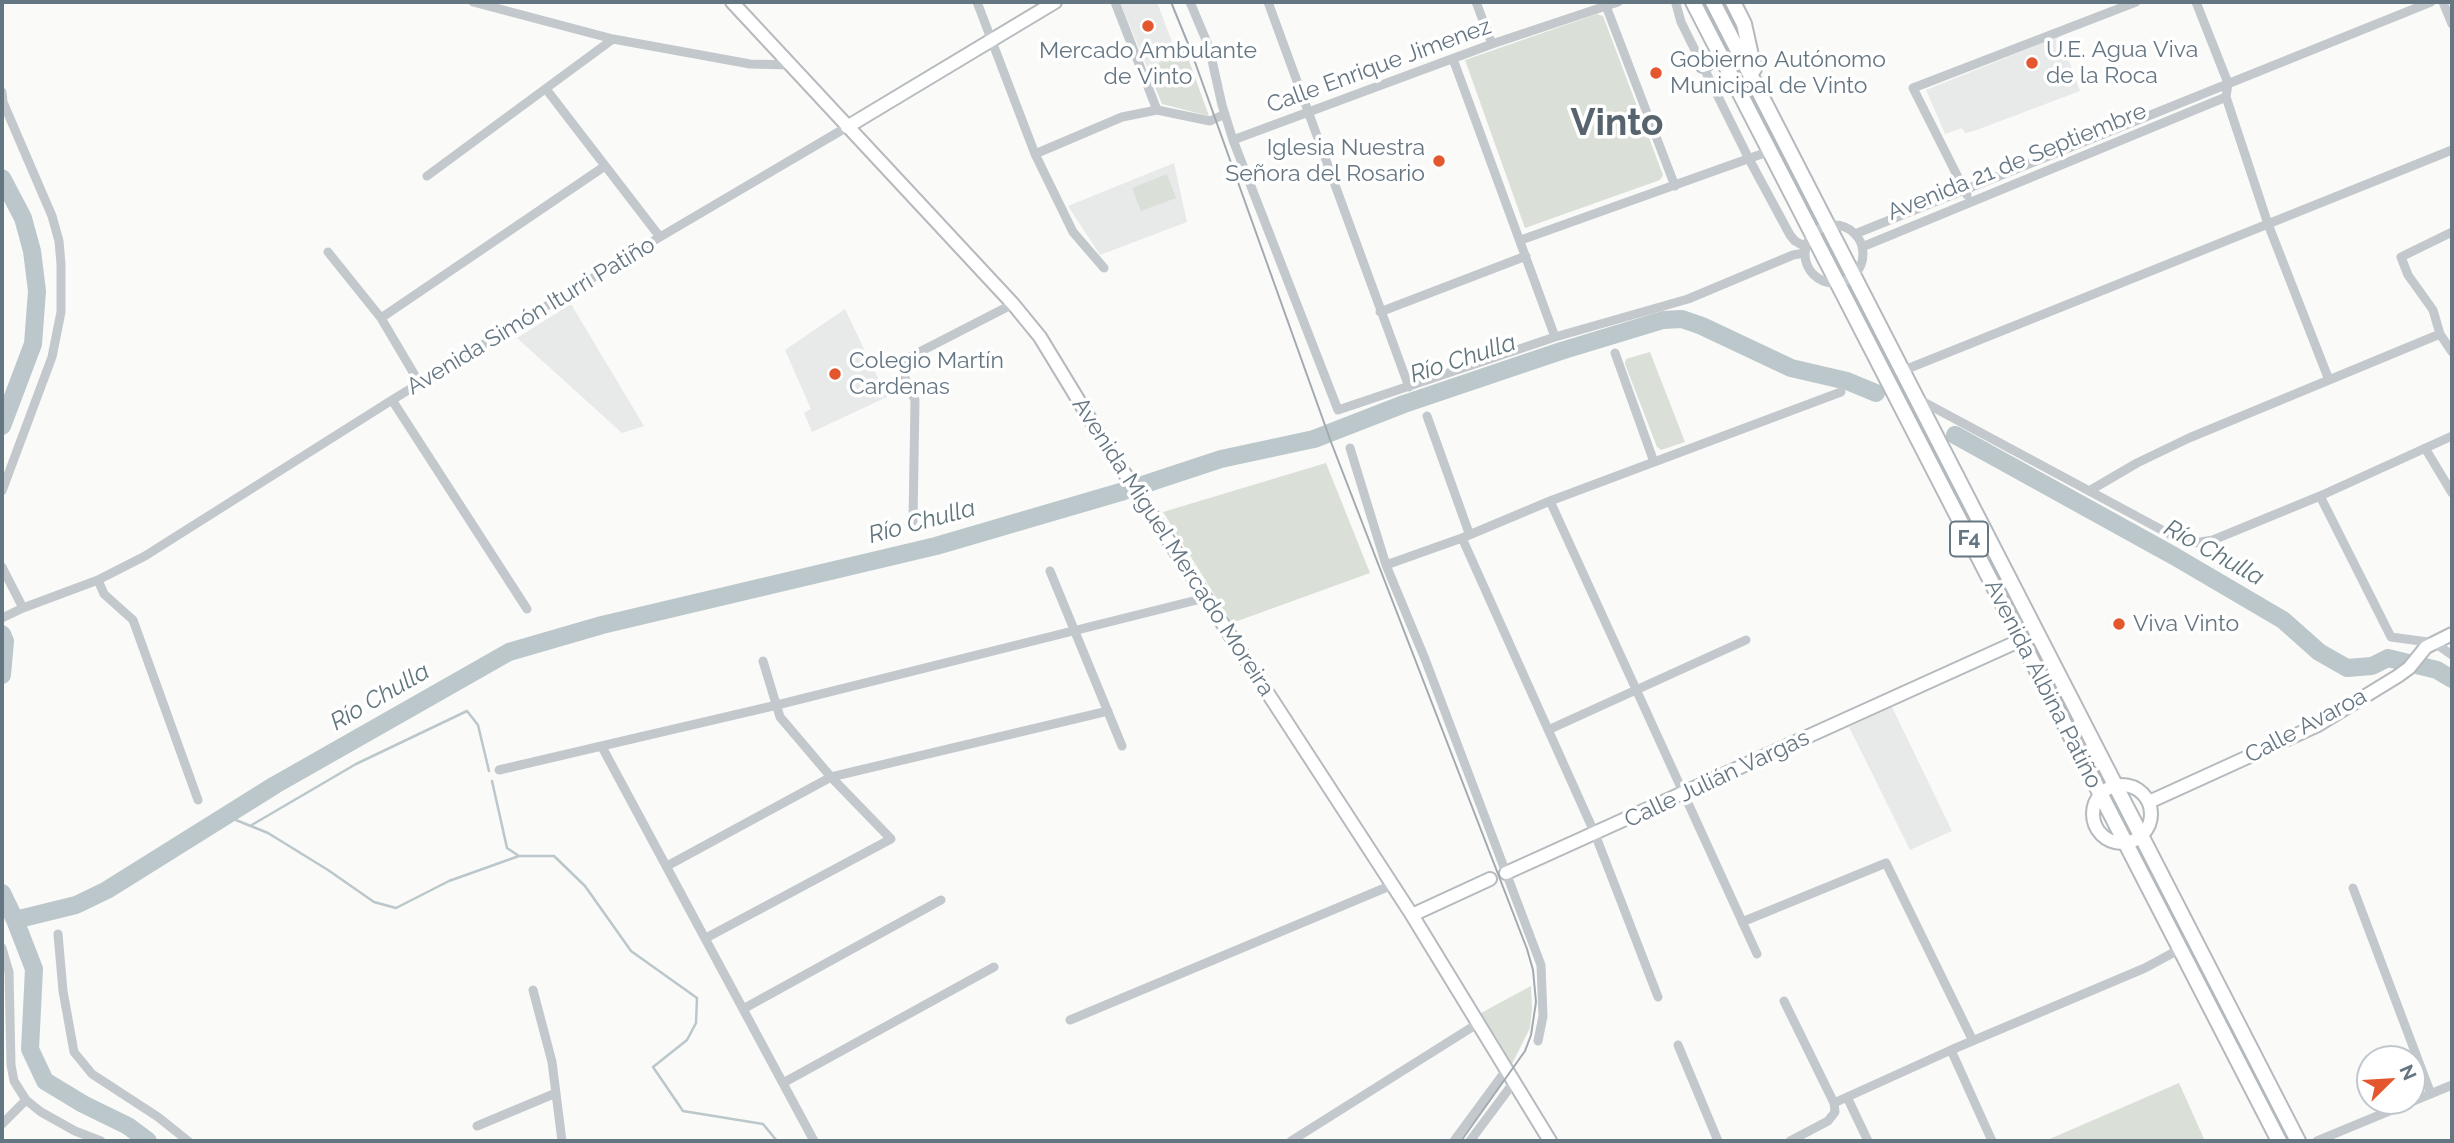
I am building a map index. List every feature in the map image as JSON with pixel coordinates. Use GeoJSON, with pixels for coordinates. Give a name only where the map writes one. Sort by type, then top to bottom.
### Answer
{"type":"FeatureCollection","features":[{"type":"Feature","properties":{"kind":"highway","name":"Avenida Albina Patiño"},"geometry":{"type":"LineString","coordinates":[[1713,2],[2298,1141]]}},
{"type":"Feature","properties":{"kind":"highway"},"geometry":{"type":"LineString","coordinates":[[1733,2],[1744,24],[1759,91]]}},
{"type":"Feature","properties":{"kind":"highway","name":"Avenida Albina Patiño"},"geometry":{"type":"LineString","coordinates":[[1697,3],[1770,151],[1808,245],[1838,283],[2279,1141]]}},
{"type":"Feature","properties":{"kind":"highway"},"geometry":{"type":"LineString","coordinates":[[1703,65],[1721,55]]}},
{"type":"Feature","properties":{"kind":"main road","name":"Avenida Miguel Mercado Moreira"},"geometry":{"type":"LineString","coordinates":[[732,2],[1013,304],[1040,337],[1115,462],[1412,915],[1550,1141]]}},
{"type":"Feature","properties":{"kind":"main road","name":"Avenida Simón Iturri Patiño"},"geometry":{"type":"LineString","coordinates":[[847,128],[1055,2]]}},
{"type":"Feature","properties":{"kind":"main road","name":"Calle Avaroa"},"geometry":{"type":"LineString","coordinates":[[2149,802],[2318,725],[2409,667],[2426,647],[2452,634]]}},
{"type":"Feature","properties":{"kind":"main road","name":"Calle Julián Vargas"},"geometry":{"type":"LineString","coordinates":[[1506,873],[2021,640]]}},
{"type":"Feature","properties":{"kind":"main road"},"geometry":{"type":"LineString","coordinates":[[2100,794],[2115,786],[2131,786],[2139,790],[2149,802],[2151,821],[2147,829],[2141,836],[2125,843]]}},
{"type":"Feature","properties":{"kind":"main road","name":"Calle Julián Vargas"},"geometry":{"type":"LineString","coordinates":[[1412,915],[1490,879]]}},
{"type":"Feature","properties":{"kind":"street"},"geometry":{"type":"LineString","coordinates":[[473,2],[613,38],[750,64],[791,65]]}},
{"type":"Feature","properties":{"kind":"street"},"geometry":{"type":"LineString","coordinates":[[977,2],[1035,154],[1073,232],[1104,268]]}},
{"type":"Feature","properties":{"kind":"street"},"geometry":{"type":"LineString","coordinates":[[1115,2],[1157,110]]}},
{"type":"Feature","properties":{"kind":"street"},"geometry":{"type":"LineString","coordinates":[[1190,2],[1209,47],[1233,140],[1338,410],[1555,337],[1688,299],[1793,255],[1828,226],[1843,227],[1855,234],[1862,247],[1862,262],[1854,276],[1838,283]]}},
{"type":"Feature","properties":{"kind":"street"},"geometry":{"type":"LineString","coordinates":[[1268,2],[1409,387]]}},
{"type":"Feature","properties":{"kind":"street"},"geometry":{"type":"LineString","coordinates":[[1476,2],[1492,44]]}},
{"type":"Feature","properties":{"kind":"street","name":"Calle Enrique Jimenez"},"geometry":{"type":"LineString","coordinates":[[1233,140],[1492,44],[1618,2]]}},
{"type":"Feature","properties":{"kind":"street"},"geometry":{"type":"LineString","coordinates":[[1971,202],[1913,88],[2136,2]]}},
{"type":"Feature","properties":{"kind":"street"},"geometry":{"type":"LineString","coordinates":[[2196,2],[2228,83],[2226,97],[2268,225],[2329,380]]}},
{"type":"Feature","properties":{"kind":"street","name":"Avenida 21 de Septiembre"},"geometry":{"type":"LineString","coordinates":[[1855,234],[2431,2]]}},
{"type":"Feature","properties":{"kind":"street"},"geometry":{"type":"LineString","coordinates":[[2443,2],[2452,24]]}},
{"type":"Feature","properties":{"kind":"street"},"geometry":{"type":"LineString","coordinates":[[1697,3],[1674,3],[1749,159],[1790,235],[1795,241],[1808,245]]}},
{"type":"Feature","properties":{"kind":"street"},"geometry":{"type":"LineString","coordinates":[[1606,6],[1675,186]]}},
{"type":"Feature","properties":{"kind":"street"},"geometry":{"type":"LineString","coordinates":[[428,176],[613,38]]}},
{"type":"Feature","properties":{"kind":"street"},"geometry":{"type":"LineString","coordinates":[[1454,59],[1555,337]]}},
{"type":"Feature","properties":{"kind":"street"},"geometry":{"type":"LineString","coordinates":[[546,89],[660,237]]}},
{"type":"Feature","properties":{"kind":"street"},"geometry":{"type":"LineString","coordinates":[[2,92],[3,102],[52,216],[59,241],[61,264],[61,312],[52,357],[2,491]]}},
{"type":"Feature","properties":{"kind":"street","name":"Avenida 21 de Septiembre"},"geometry":{"type":"LineString","coordinates":[[1862,247],[2226,97]]}},
{"type":"Feature","properties":{"kind":"street"},"geometry":{"type":"LineString","coordinates":[[1035,154],[1122,117],[1157,110],[1210,121],[1225,114]]}},
{"type":"Feature","properties":{"kind":"street","name":"Avenida Simón Iturri Patiño"},"geometry":{"type":"LineString","coordinates":[[2,618],[98,580],[145,556],[392,400],[660,237],[847,128]]}},
{"type":"Feature","properties":{"kind":"street"},"geometry":{"type":"LineString","coordinates":[[1902,371],[2452,150]]}},
{"type":"Feature","properties":{"kind":"street"},"geometry":{"type":"LineString","coordinates":[[1521,240],[1770,151]]}},
{"type":"Feature","properties":{"kind":"street"},"geometry":{"type":"LineString","coordinates":[[381,318],[605,166]]}},
{"type":"Feature","properties":{"kind":"street"},"geometry":{"type":"LineString","coordinates":[[2452,232],[2401,257],[2408,275],[2433,310],[2452,352]]}},
{"type":"Feature","properties":{"kind":"street"},"geometry":{"type":"LineString","coordinates":[[328,252],[381,318],[420,384]]}},
{"type":"Feature","properties":{"kind":"street"},"geometry":{"type":"LineString","coordinates":[[1380,312],[1526,256]]}},
{"type":"Feature","properties":{"kind":"street"},"geometry":{"type":"LineString","coordinates":[[913,521],[915,400],[898,363],[1013,304]]}},
{"type":"Feature","properties":{"kind":"street"},"geometry":{"type":"LineString","coordinates":[[2089,491],[2137,463],[2189,438],[2329,380],[2445,337]]}},
{"type":"Feature","properties":{"kind":"street"},"geometry":{"type":"LineString","coordinates":[[1615,353],[1654,462]]}},
{"type":"Feature","properties":{"kind":"street"},"geometry":{"type":"LineString","coordinates":[[1386,565],[1550,500],[1841,392]]}},
{"type":"Feature","properties":{"kind":"street"},"geometry":{"type":"LineString","coordinates":[[1916,399],[2188,544],[2213,540],[2320,496],[2452,436]]}},
{"type":"Feature","properties":{"kind":"street"},"geometry":{"type":"LineString","coordinates":[[392,400],[527,609]]}},
{"type":"Feature","properties":{"kind":"street"},"geometry":{"type":"LineString","coordinates":[[1427,416],[1465,535],[1595,834],[1658,997]]}},
{"type":"Feature","properties":{"kind":"street"},"geometry":{"type":"LineString","coordinates":[[1350,448],[1386,565],[1425,659],[1541,965],[1543,1016],[1538,1041]]}},
{"type":"Feature","properties":{"kind":"street"},"geometry":{"type":"LineString","coordinates":[[2425,448],[2452,493]]}},
{"type":"Feature","properties":{"kind":"street"},"geometry":{"type":"LineString","coordinates":[[2320,496],[2391,637],[2435,643],[2452,655]]}},
{"type":"Feature","properties":{"kind":"street"},"geometry":{"type":"LineString","coordinates":[[1550,500],[1756,954]]}},
{"type":"Feature","properties":{"kind":"street"},"geometry":{"type":"LineString","coordinates":[[2,567],[23,608]]}},
{"type":"Feature","properties":{"kind":"street"},"geometry":{"type":"LineString","coordinates":[[1051,571],[1122,746]]}},
{"type":"Feature","properties":{"kind":"street"},"geometry":{"type":"LineString","coordinates":[[98,580],[104,594],[133,620],[198,800]]}},
{"type":"Feature","properties":{"kind":"street"},"geometry":{"type":"LineString","coordinates":[[499,770],[777,705],[1205,598]]}},
{"type":"Feature","properties":{"kind":"street"},"geometry":{"type":"LineString","coordinates":[[1549,730],[1746,640]]}},
{"type":"Feature","properties":{"kind":"street"},"geometry":{"type":"LineString","coordinates":[[706,939],[891,839],[780,717],[763,661]]}},
{"type":"Feature","properties":{"kind":"street"},"geometry":{"type":"LineString","coordinates":[[667,866],[831,776],[1108,711]]}},
{"type":"Feature","properties":{"kind":"street"},"geometry":{"type":"LineString","coordinates":[[602,747],[814,1141]]}},
{"type":"Feature","properties":{"kind":"street"},"geometry":{"type":"LineString","coordinates":[[1742,922],[1886,863],[1973,1041]]}},
{"type":"Feature","properties":{"kind":"street","name":"Calle Julián Vargas"},"geometry":{"type":"LineString","coordinates":[[1490,879],[1506,873]]}},
{"type":"Feature","properties":{"kind":"street"},"geometry":{"type":"LineString","coordinates":[[1070,1020],[1392,885]]}},
{"type":"Feature","properties":{"kind":"street"},"geometry":{"type":"LineString","coordinates":[[2353,888],[2431,1094]]}},
{"type":"Feature","properties":{"kind":"street"},"geometry":{"type":"LineString","coordinates":[[743,1009],[941,900]]}},
{"type":"Feature","properties":{"kind":"street"},"geometry":{"type":"LineString","coordinates":[[58,934],[63,991],[74,1052],[92,1074],[158,1117],[188,1141]]}},
{"type":"Feature","properties":{"kind":"street"},"geometry":{"type":"LineString","coordinates":[[2,948],[9,972],[11,1065],[15,1081],[26,1100],[41,1112],[75,1131],[101,1141]]}},
{"type":"Feature","properties":{"kind":"street"},"geometry":{"type":"LineString","coordinates":[[1834,1103],[2145,968],[2180,949]]}},
{"type":"Feature","properties":{"kind":"street"},"geometry":{"type":"LineString","coordinates":[[783,1083],[993,967]]}},
{"type":"Feature","properties":{"kind":"street"},"geometry":{"type":"LineString","coordinates":[[533,990],[552,1062],[562,1141]]}},
{"type":"Feature","properties":{"kind":"street"},"geometry":{"type":"LineString","coordinates":[[1784,1001],[1834,1103],[1835,1112],[1828,1121],[1790,1141]]}},
{"type":"Feature","properties":{"kind":"street"},"geometry":{"type":"LineString","coordinates":[[1291,1141],[1477,1024]]}},
{"type":"Feature","properties":{"kind":"street"},"geometry":{"type":"LineString","coordinates":[[1678,1045],[1718,1141]]}},
{"type":"Feature","properties":{"kind":"street"},"geometry":{"type":"LineString","coordinates":[[1951,1050],[1992,1141]]}},
{"type":"Feature","properties":{"kind":"street"},"geometry":{"type":"LineString","coordinates":[[1454,1141],[1507,1069]]}},
{"type":"Feature","properties":{"kind":"street"},"geometry":{"type":"LineString","coordinates":[[1470,1141],[1514,1082]]}},
{"type":"Feature","properties":{"kind":"street"},"geometry":{"type":"LineString","coordinates":[[2317,1141],[2452,1085]]}},
{"type":"Feature","properties":{"kind":"street"},"geometry":{"type":"LineString","coordinates":[[477,1126],[556,1093]]}},
{"type":"Feature","properties":{"kind":"street"},"geometry":{"type":"LineString","coordinates":[[1847,1097],[1868,1141]]}},
{"type":"Feature","properties":{"kind":"street"},"geometry":{"type":"LineString","coordinates":[[2,1124],[26,1100]]}},
{"type":"Feature","properties":{"kind":"shaded area","name":"Mercado Ambulante de Vinto"},"geometry":{"type":"Polygon","coordinates":[[[1120,2],[1157,2],[1175,50],[1149,72],[1120,2]]]}},
{"type":"Feature","properties":{"kind":"shaded area"},"geometry":{"type":"Polygon","coordinates":[[[1597,14],[1603,16],[1663,175],[1660,180],[1525,228],[1465,60],[1597,14]]]}},
{"type":"Feature","properties":{"kind":"shaded area","name":"U.E. Agua Viva de la Roca"},"geometry":{"type":"Polygon","coordinates":[[[2060,36],[2080,91],[1974,131],[1965,133],[1962,128],[1945,134],[1926,90],[2060,36]]]}},
{"type":"Feature","properties":{"kind":"shaded area"},"geometry":{"type":"Polygon","coordinates":[[[1184,47],[1209,116],[1162,104],[1149,72],[1175,50],[1184,47]]]}},
{"type":"Feature","properties":{"kind":"shaded area"},"geometry":{"type":"Polygon","coordinates":[[[1174,163],[1187,222],[1100,255],[1068,206],[1174,163]]]}},
{"type":"Feature","properties":{"kind":"shaded area"},"geometry":{"type":"Polygon","coordinates":[[[1167,174],[1176,198],[1141,211],[1132,188],[1167,174]]]}},
{"type":"Feature","properties":{"kind":"shaded area"},"geometry":{"type":"Polygon","coordinates":[[[571,304],[644,426],[622,433],[517,338],[571,304]]]}},
{"type":"Feature","properties":{"kind":"shaded area","name":"Colegio Martín Cardenas"},"geometry":{"type":"Polygon","coordinates":[[[845,309],[887,397],[812,432],[804,413],[811,409],[785,350],[845,309]]]}},
{"type":"Feature","properties":{"kind":"shaded area"},"geometry":{"type":"Polygon","coordinates":[[[1650,352],[1685,442],[1661,450],[1657,447],[1625,364],[1626,359],[1650,352]]]}},
{"type":"Feature","properties":{"kind":"shaded area"},"geometry":{"type":"Polygon","coordinates":[[[1326,463],[1370,573],[1232,623],[1163,512],[1326,463]]]}},
{"type":"Feature","properties":{"kind":"shaded area"},"geometry":{"type":"Polygon","coordinates":[[[1892,707],[1952,831],[1910,850],[1849,727],[1892,707]]]}},
{"type":"Feature","properties":{"kind":"shaded area"},"geometry":{"type":"Polygon","coordinates":[[[1531,986],[1530,1028],[1512,1064],[1481,1013],[1531,986]]]}},
{"type":"Feature","properties":{"kind":"shaded area"},"geometry":{"type":"Polygon","coordinates":[[[2179,1083],[2205,1141],[2045,1141],[2179,1083]]]}},
{"type":"Feature","properties":{"kind":"waterway"},"geometry":{"type":"LineString","coordinates":[[2,178],[23,218],[32,251],[37,291],[33,344],[2,426]]}},
{"type":"Feature","properties":{"kind":"waterway","name":"Río Chulla"},"geometry":{"type":"LineString","coordinates":[[15,920],[76,905],[107,890],[275,785],[509,652],[602,625],[936,546],[1124,491],[1221,459],[1314,439],[1404,404],[1663,320],[1682,319],[1791,368],[1847,381],[1876,393]]}},
{"type":"Feature","properties":{"kind":"waterway","name":"Río Chulla"},"geometry":{"type":"LineString","coordinates":[[1955,435],[2174,556],[2283,620],[2319,652],[2347,668],[2372,666],[2388,658],[2437,670],[2452,679]]}},
{"type":"Feature","properties":{"kind":"waterway"},"geometry":{"type":"LineString","coordinates":[[2,634],[5,641],[2,675]]}},
{"type":"Feature","properties":{"kind":"waterway"},"geometry":{"type":"LineString","coordinates":[[250,826],[356,764],[467,711],[478,725],[489,771]]}},
{"type":"Feature","properties":{"kind":"waterway"},"geometry":{"type":"LineString","coordinates":[[492,781],[507,848],[519,856],[554,856],[585,886],[631,951],[697,998],[696,1023],[687,1040],[653,1067],[683,1111],[763,1124],[777,1141]]}},
{"type":"Feature","properties":{"kind":"waterway"},"geometry":{"type":"LineString","coordinates":[[226,816],[268,833],[374,902],[396,908],[449,881],[519,856]]}},
{"type":"Feature","properties":{"kind":"waterway"},"geometry":{"type":"LineString","coordinates":[[2,893],[34,969],[30,1049],[45,1081],[83,1104],[128,1126],[148,1141]]}},
{"type":"Feature","properties":{"kind":"tram line"},"geometry":{"type":"LineString","coordinates":[[1171,2],[1331,442],[1533,970],[1536,1002],[1531,1035],[1525,1051],[1461,1141]]}},
{"type":"Feature","properties":{"kind":"place","name":"Mercado Ambulante de Vinto"},"geometry":{"type":"Point","coordinates":[1148,26]}},
{"type":"Feature","properties":{"kind":"place","name":"U.E. Agua Viva de la Roca"},"geometry":{"type":"Point","coordinates":[2032,63]}},
{"type":"Feature","properties":{"kind":"place","name":"Gobierno Autónomo Municipal de Vinto"},"geometry":{"type":"Point","coordinates":[1656,73]}},
{"type":"Feature","properties":{"kind":"place","name":"Iglesia Nuestra Señora del Rosario"},"geometry":{"type":"Point","coordinates":[1439,161]}},
{"type":"Feature","properties":{"kind":"place","name":"Colegio Martín Cardenas"},"geometry":{"type":"Point","coordinates":[835,374]}},
{"type":"Feature","properties":{"kind":"place","name":"Viva Vinto"},"geometry":{"type":"Point","coordinates":[2119,624]}},
{"type":"Feature","properties":{"kind":"district","name":"Vinto"},"geometry":{"type":"Point","coordinates":[1617,124]}}]}
